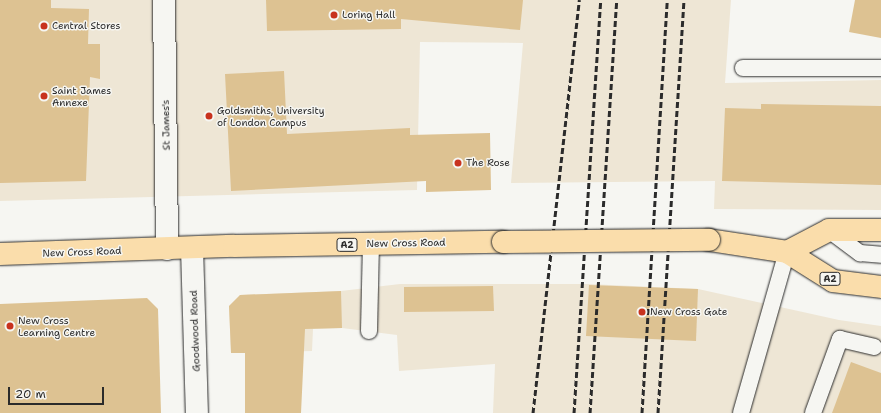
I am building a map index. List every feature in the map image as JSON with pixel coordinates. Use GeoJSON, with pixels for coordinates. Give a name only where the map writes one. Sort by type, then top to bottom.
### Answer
{"type":"FeatureCollection","features":[{"type":"Feature","properties":{"kind":"highway"},"geometry":{"type":"LineString","coordinates":[[787,252],[829,230],[881,230]]}},
{"type":"Feature","properties":{"kind":"highway","name":"New Cross Road"},"geometry":{"type":"LineString","coordinates":[[0,254],[371,244],[709,240],[787,252],[833,281],[881,287]]}},
{"type":"Feature","properties":{"kind":"street","name":"St James's"},"geometry":{"type":"LineString","coordinates":[[164,0],[167,249]]}},
{"type":"Feature","properties":{"kind":"street","name":"Goodwood Road"},"geometry":{"type":"LineString","coordinates":[[192,248],[197,413]]}},
{"type":"Feature","properties":{"kind":"lane"},"geometry":{"type":"LineString","coordinates":[[743,68],[881,68]]}},
{"type":"Feature","properties":{"kind":"lane"},"geometry":{"type":"LineString","coordinates":[[829,230],[860,253],[881,255]]}},
{"type":"Feature","properties":{"kind":"lane"},"geometry":{"type":"LineString","coordinates":[[369,331],[371,244]]}},
{"type":"Feature","properties":{"kind":"lane"},"geometry":{"type":"LineString","coordinates":[[741,413],[787,252]]}},
{"type":"Feature","properties":{"kind":"lane"},"geometry":{"type":"LineString","coordinates":[[813,413],[840,339],[874,346]]}},
{"type":"Feature","properties":{"kind":"shaded area"},"geometry":{"type":"Polygon","coordinates":[[[0,0],[731,0],[725,83],[881,80],[881,210],[714,209],[715,181],[511,183],[523,43],[420,42],[417,190],[0,201],[0,0]]]}},
{"type":"Feature","properties":{"kind":"shaded area"},"geometry":{"type":"Polygon","coordinates":[[[400,284],[589,284],[698,289],[839,320],[881,326],[881,413],[493,413],[495,364],[399,371],[397,335],[342,328],[313,329],[312,351],[231,353],[229,306],[240,295],[341,291],[400,284]]]}},
{"type":"Feature","properties":{"kind":"building"},"geometry":{"type":"Polygon","coordinates":[[[0,0],[51,0],[51,8],[89,9],[88,44],[100,44],[100,79],[90,77],[86,181],[0,183],[0,0]]]}},
{"type":"Feature","properties":{"kind":"building"},"geometry":{"type":"Polygon","coordinates":[[[266,0],[523,0],[520,30],[401,19],[401,29],[267,31],[266,0]]]}},
{"type":"Feature","properties":{"kind":"building"},"geometry":{"type":"Polygon","coordinates":[[[855,0],[881,0],[881,38],[849,32],[855,0]]]}},
{"type":"Feature","properties":{"kind":"building"},"geometry":{"type":"Polygon","coordinates":[[[284,71],[287,134],[410,128],[410,135],[490,133],[491,190],[426,192],[426,181],[231,191],[225,74],[284,71]]]}},
{"type":"Feature","properties":{"kind":"building"},"geometry":{"type":"Polygon","coordinates":[[[761,104],[881,106],[881,185],[722,181],[725,108],[761,109],[761,104]]]}},
{"type":"Feature","properties":{"kind":"building","name":"New Cross Gate"},"geometry":{"type":"Polygon","coordinates":[[[589,285],[698,289],[696,341],[586,336],[589,285]]]}},
{"type":"Feature","properties":{"kind":"building"},"geometry":{"type":"Polygon","coordinates":[[[493,286],[494,311],[404,312],[404,287],[493,286]]]}},
{"type":"Feature","properties":{"kind":"building"},"geometry":{"type":"Polygon","coordinates":[[[341,291],[342,328],[305,329],[301,413],[245,413],[245,353],[231,353],[229,306],[240,295],[341,291]]]}},
{"type":"Feature","properties":{"kind":"building"},"geometry":{"type":"Polygon","coordinates":[[[147,298],[158,309],[161,413],[0,413],[0,304],[147,298]]]}},
{"type":"Feature","properties":{"kind":"building"},"geometry":{"type":"Polygon","coordinates":[[[851,362],[881,373],[881,413],[832,413],[851,362]]]}},
{"type":"Feature","properties":{"kind":"railway"},"geometry":{"type":"LineString","coordinates":[[533,413],[579,0]]}},
{"type":"Feature","properties":{"kind":"railway"},"geometry":{"type":"LineString","coordinates":[[574,413],[601,0]]}},
{"type":"Feature","properties":{"kind":"railway"},"geometry":{"type":"LineString","coordinates":[[590,413],[617,0]]}},
{"type":"Feature","properties":{"kind":"railway"},"geometry":{"type":"LineString","coordinates":[[642,413],[667,0]]}},
{"type":"Feature","properties":{"kind":"railway"},"geometry":{"type":"LineString","coordinates":[[658,413],[684,0]]}},
{"type":"Feature","properties":{"kind":"place","name":"Loring Hall"},"geometry":{"type":"Point","coordinates":[334,15]}},
{"type":"Feature","properties":{"kind":"place","name":"Central Stores"},"geometry":{"type":"Point","coordinates":[44,26]}},
{"type":"Feature","properties":{"kind":"place","name":"Saint James Annexe"},"geometry":{"type":"Point","coordinates":[44,96]}},
{"type":"Feature","properties":{"kind":"place","name":"Goldsmiths, University of London Campus"},"geometry":{"type":"Point","coordinates":[209,116]}},
{"type":"Feature","properties":{"kind":"place","name":"The Rose"},"geometry":{"type":"Point","coordinates":[458,163]}},
{"type":"Feature","properties":{"kind":"place","name":"New Cross Gate"},"geometry":{"type":"Point","coordinates":[642,312]}},
{"type":"Feature","properties":{"kind":"place","name":"New Cross Learning Centre"},"geometry":{"type":"Point","coordinates":[10,326]}}]}
